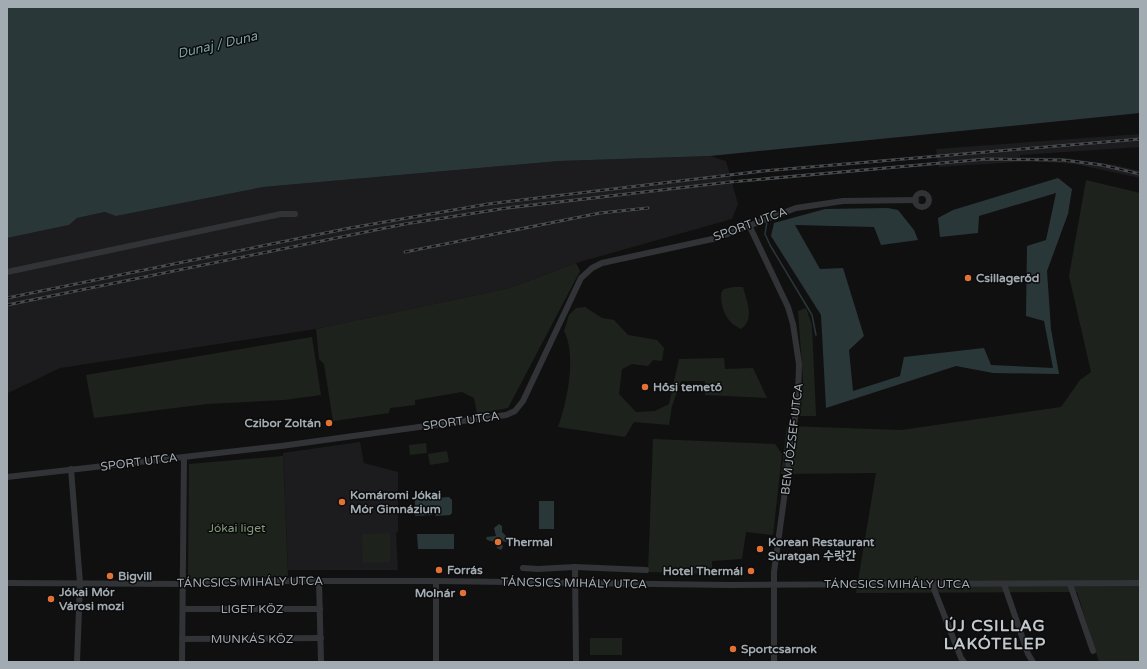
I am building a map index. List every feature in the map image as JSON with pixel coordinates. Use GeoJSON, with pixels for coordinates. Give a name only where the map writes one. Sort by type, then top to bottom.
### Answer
{"type":"FeatureCollection","features":[{"type":"Feature","properties":{"kind":"street","name":"SPORT UTCA"},"geometry":{"type":"LineString","coordinates":[[7,477],[281,446],[511,413],[523,401],[582,278],[592,268],[616,259],[717,238],[796,208],[828,202],[916,200]]}},
{"type":"Feature","properties":{"kind":"street"},"geometry":{"type":"LineString","coordinates":[[7,272],[281,214],[295,214]]}},
{"type":"Feature","properties":{"kind":"street","name":"BEM JÓZSEF UTCA"},"geometry":{"type":"LineString","coordinates":[[749,225],[788,307],[793,324],[799,364],[799,385],[774,584],[774,662]]}},
{"type":"Feature","properties":{"kind":"street"},"geometry":{"type":"LineString","coordinates":[[182,662],[184,456]]}},
{"type":"Feature","properties":{"kind":"street"},"geometry":{"type":"LineString","coordinates":[[71,469],[80,583],[77,662]]}},
{"type":"Feature","properties":{"kind":"street"},"geometry":{"type":"LineString","coordinates":[[576,567],[576,662]]}},
{"type":"Feature","properties":{"kind":"street"},"geometry":{"type":"LineString","coordinates":[[523,568],[538,569],[576,567],[646,570]]}},
{"type":"Feature","properties":{"kind":"street"},"geometry":{"type":"LineString","coordinates":[[319,581],[321,662]]}},
{"type":"Feature","properties":{"kind":"street","name":"TÁNCSICS MIHÁLY UTCA"},"geometry":{"type":"LineString","coordinates":[[7,583],[183,584],[319,581],[436,581],[774,584],[1140,584]]}},
{"type":"Feature","properties":{"kind":"street"},"geometry":{"type":"LineString","coordinates":[[436,581],[436,662]]}},
{"type":"Feature","properties":{"kind":"street"},"geometry":{"type":"LineString","coordinates":[[932,584],[961,658],[964,662]]}},
{"type":"Feature","properties":{"kind":"street"},"geometry":{"type":"LineString","coordinates":[[1004,584],[1028,654],[1033,662]]}},
{"type":"Feature","properties":{"kind":"street"},"geometry":{"type":"LineString","coordinates":[[1070,584],[1093,651]]}},
{"type":"Feature","properties":{"kind":"street","name":"LIGET KÖZ"},"geometry":{"type":"LineString","coordinates":[[183,609],[320,609]]}},
{"type":"Feature","properties":{"kind":"street","name":"MUNKÁS KÖZ"},"geometry":{"type":"LineString","coordinates":[[182,639],[321,638]]}},
{"type":"Feature","properties":{"kind":"shaded area"},"geometry":{"type":"Polygon","coordinates":[[[1140,134],[1140,147],[1020,155],[1020,157],[1065,158],[1115,165],[1140,171],[1140,178],[1075,164],[1033,161],[939,167],[936,149],[1140,134]]]}},
{"type":"Feature","properties":{"kind":"shaded area"},"geometry":{"type":"Polygon","coordinates":[[[710,156],[726,161],[738,204],[732,219],[576,263],[510,288],[316,329],[60,368],[8,393],[7,392],[7,238],[69,225],[77,218],[106,212],[116,216],[263,187],[559,161],[710,156]]]}},
{"type":"Feature","properties":{"kind":"shaded area","name":"Komáromi Jókai Mór Gimnázium"},"geometry":{"type":"Polygon","coordinates":[[[360,442],[364,463],[398,472],[398,532],[396,533],[398,570],[288,570],[283,453],[360,442]]]}},
{"type":"Feature","properties":{"kind":"green space"},"geometry":{"type":"Polygon","coordinates":[[[1086,180],[1140,193],[1140,662],[1099,662],[1077,592],[856,593],[876,473],[781,474],[787,426],[901,430],[1061,407],[1080,380],[1091,372],[1069,276],[1086,180]]]}},
{"type":"Feature","properties":{"kind":"green space"},"geometry":{"type":"Polygon","coordinates":[[[576,263],[580,271],[508,408],[477,414],[474,398],[462,392],[415,400],[415,405],[390,408],[389,413],[333,421],[324,364],[319,359],[316,329],[510,288],[576,263]]]}},
{"type":"Feature","properties":{"kind":"green space"},"geometry":{"type":"Polygon","coordinates":[[[743,287],[749,310],[748,320],[741,329],[728,319],[723,310],[722,304],[721,293],[724,289],[743,287]]]}},
{"type":"Feature","properties":{"kind":"green space"},"geometry":{"type":"Polygon","coordinates":[[[585,307],[602,318],[614,320],[628,335],[657,340],[664,348],[662,361],[653,360],[648,366],[632,364],[622,369],[619,394],[636,412],[655,411],[669,404],[679,359],[724,358],[725,369],[753,368],[767,398],[705,395],[705,381],[681,381],[672,406],[669,425],[634,422],[625,437],[558,427],[565,405],[570,365],[568,341],[564,331],[569,315],[576,308],[585,307]]]}},
{"type":"Feature","properties":{"kind":"green space"},"geometry":{"type":"Polygon","coordinates":[[[806,308],[812,325],[816,416],[800,416],[803,380],[798,311],[806,308]]]}},
{"type":"Feature","properties":{"kind":"green space"},"geometry":{"type":"Polygon","coordinates":[[[312,337],[321,395],[284,400],[207,404],[94,418],[86,375],[312,337]]]}},
{"type":"Feature","properties":{"kind":"green space"},"geometry":{"type":"Polygon","coordinates":[[[653,439],[775,444],[782,454],[773,535],[746,532],[742,559],[712,561],[712,574],[648,572],[653,439]]]}},
{"type":"Feature","properties":{"kind":"green space"},"geometry":{"type":"Polygon","coordinates":[[[426,443],[427,453],[410,455],[409,445],[426,443]]]}},
{"type":"Feature","properties":{"kind":"green space"},"geometry":{"type":"Polygon","coordinates":[[[447,451],[449,462],[430,465],[428,454],[447,451]]]}},
{"type":"Feature","properties":{"kind":"green space","name":"Jókai liget"},"geometry":{"type":"Polygon","coordinates":[[[283,456],[288,576],[188,579],[189,464],[283,456]]]}},
{"type":"Feature","properties":{"kind":"green space"},"geometry":{"type":"Polygon","coordinates":[[[390,533],[390,562],[363,563],[362,534],[390,533]]]}},
{"type":"Feature","properties":{"kind":"green space"},"geometry":{"type":"Polygon","coordinates":[[[590,638],[622,638],[622,655],[590,655],[590,638]]]}},
{"type":"Feature","properties":{"kind":"water","name":"Dunaj / Duna"},"geometry":{"type":"Polygon","coordinates":[[[7,7],[1140,7],[1140,113],[710,156],[559,161],[263,187],[116,216],[105,212],[77,218],[69,225],[7,238],[7,7]]]}},
{"type":"Feature","properties":{"kind":"water"},"geometry":{"type":"Polygon","coordinates":[[[1058,178],[1072,189],[1068,214],[1047,271],[1051,329],[1059,374],[993,373],[956,366],[826,408],[821,315],[771,236],[774,223],[825,209],[888,208],[898,210],[914,230],[918,240],[881,245],[874,227],[795,225],[820,269],[843,268],[864,336],[849,350],[853,391],[900,376],[904,357],[984,348],[991,365],[1053,368],[1044,321],[1026,316],[1027,246],[1046,240],[1056,193],[979,216],[978,233],[940,237],[938,218],[953,210],[1058,178]]]}},
{"type":"Feature","properties":{"kind":"water"},"geometry":{"type":"Polygon","coordinates":[[[431,497],[434,501],[436,498],[449,497],[452,500],[452,513],[450,515],[436,516],[434,512],[432,515],[415,516],[415,498],[431,497]]]}},
{"type":"Feature","properties":{"kind":"water"},"geometry":{"type":"Polygon","coordinates":[[[539,501],[554,501],[554,529],[539,529],[539,501]]]}},
{"type":"Feature","properties":{"kind":"water","name":"Thermal"},"geometry":{"type":"Polygon","coordinates":[[[499,524],[502,526],[502,532],[509,539],[506,542],[501,541],[503,547],[501,550],[497,548],[495,542],[487,540],[486,537],[496,536],[494,528],[499,524]]]}},
{"type":"Feature","properties":{"kind":"water"},"geometry":{"type":"Polygon","coordinates":[[[417,534],[454,534],[454,549],[418,549],[417,534]]]}},
{"type":"Feature","properties":{"kind":"waterway"},"geometry":{"type":"LineString","coordinates":[[767,222],[765,234],[812,315],[816,335]]}},
{"type":"Feature","properties":{"kind":"railway"},"geometry":{"type":"LineString","coordinates":[[7,298],[350,228],[488,204],[763,171],[1140,139]]}},
{"type":"Feature","properties":{"kind":"railway"},"geometry":{"type":"LineString","coordinates":[[7,305],[405,224],[507,208],[730,182],[986,159],[1063,160],[1102,165],[1140,174]]}},
{"type":"Feature","properties":{"kind":"railway"},"geometry":{"type":"LineString","coordinates":[[405,252],[600,213],[648,208]]}},
{"type":"Feature","properties":{"kind":"place","name":"Csillagerőd"},"geometry":{"type":"Point","coordinates":[968,278]}},
{"type":"Feature","properties":{"kind":"place","name":"Hősi temető"},"geometry":{"type":"Point","coordinates":[645,387]}},
{"type":"Feature","properties":{"kind":"place","name":"Czibor Zoltán"},"geometry":{"type":"Point","coordinates":[329,423]}},
{"type":"Feature","properties":{"kind":"place","name":"Komáromi Jókai Mór Gimnázium"},"geometry":{"type":"Point","coordinates":[342,502]}},
{"type":"Feature","properties":{"kind":"place","name":"Thermal"},"geometry":{"type":"Point","coordinates":[498,542]}},
{"type":"Feature","properties":{"kind":"place","name":"Korean Restaurant Suratgan 수랏간"},"geometry":{"type":"Point","coordinates":[760,549]}},
{"type":"Feature","properties":{"kind":"place","name":"Forrás"},"geometry":{"type":"Point","coordinates":[439,570]}},
{"type":"Feature","properties":{"kind":"place","name":"Hotel Thermál"},"geometry":{"type":"Point","coordinates":[751,571]}},
{"type":"Feature","properties":{"kind":"place","name":"Bigvill"},"geometry":{"type":"Point","coordinates":[110,576]}},
{"type":"Feature","properties":{"kind":"place","name":"Molnár"},"geometry":{"type":"Point","coordinates":[463,593]}},
{"type":"Feature","properties":{"kind":"place","name":"Jókai Mór Városi mozi"},"geometry":{"type":"Point","coordinates":[51,599]}},
{"type":"Feature","properties":{"kind":"place","name":"Sportcsarnok"},"geometry":{"type":"Point","coordinates":[733,649]}},
{"type":"Feature","properties":{"kind":"district","name":"ÚJ CSILLAG LAKÓTELEP"},"geometry":{"type":"Point","coordinates":[995,634]}}]}
